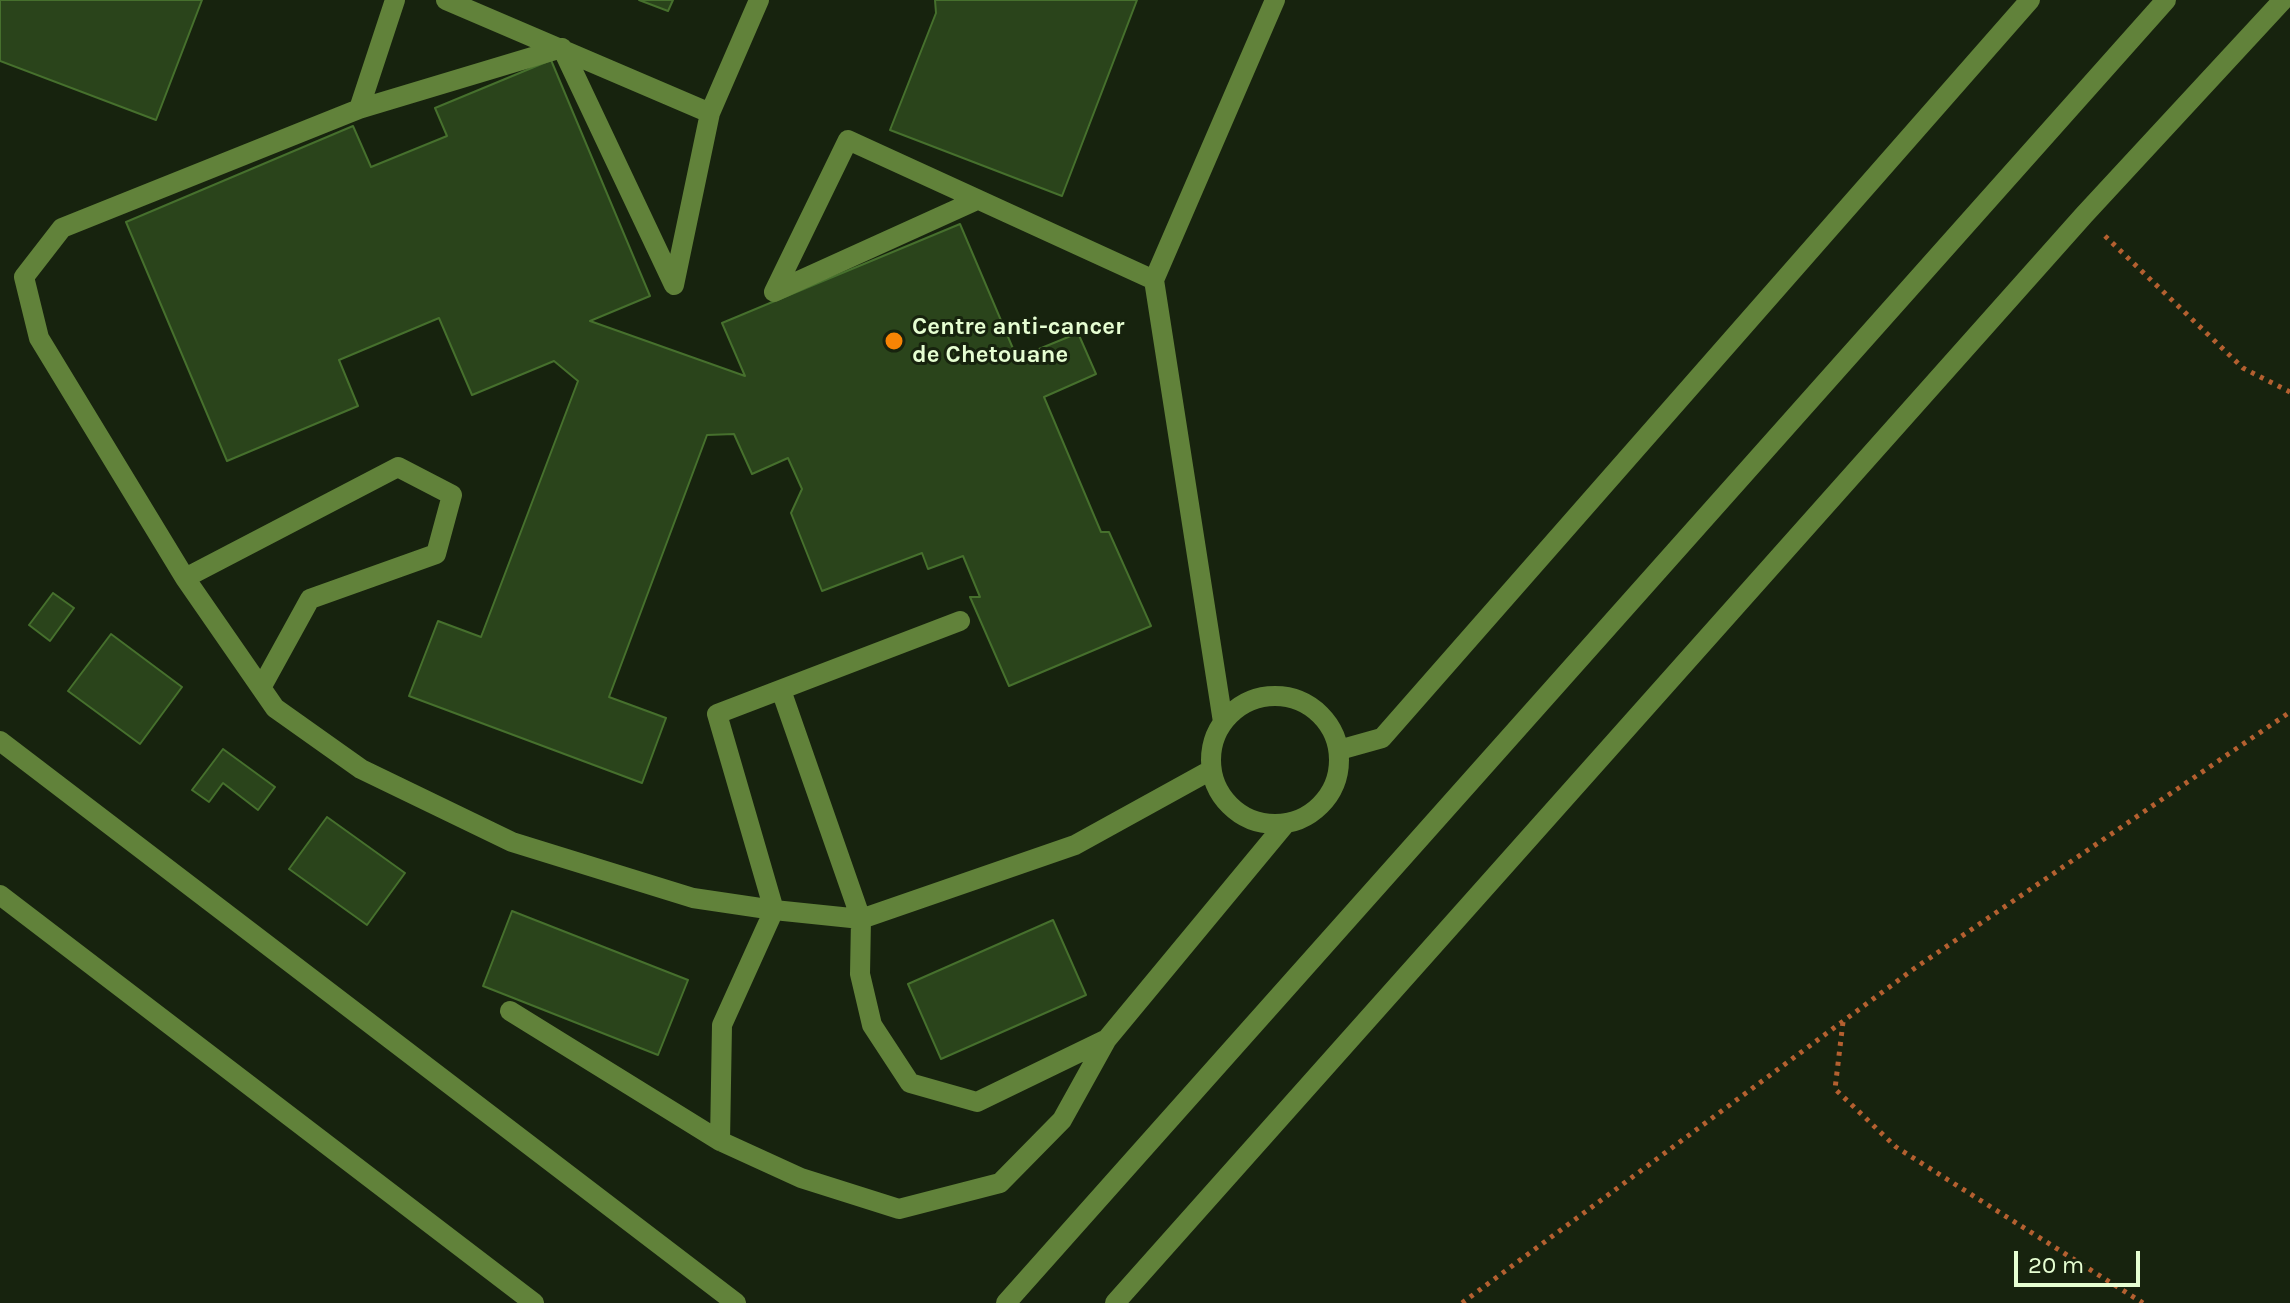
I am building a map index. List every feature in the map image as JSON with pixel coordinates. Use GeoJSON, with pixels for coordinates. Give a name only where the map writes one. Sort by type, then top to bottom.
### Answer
{"type":"FeatureCollection","features":[{"type":"Feature","properties":{"kind":"street"},"geometry":{"type":"LineString","coordinates":[[359,109],[395,0]]}},
{"type":"Feature","properties":{"kind":"street"},"geometry":{"type":"LineString","coordinates":[[446,0],[710,113]]}},
{"type":"Feature","properties":{"kind":"street"},"geometry":{"type":"LineString","coordinates":[[562,48],[674,285],[710,113],[759,0]]}},
{"type":"Feature","properties":{"kind":"street"},"geometry":{"type":"LineString","coordinates":[[1223,722],[1154,280],[1275,0]]}},
{"type":"Feature","properties":{"kind":"street"},"geometry":{"type":"LineString","coordinates":[[1339,750],[1382,738],[2030,0]]}},
{"type":"Feature","properties":{"kind":"street"},"geometry":{"type":"LineString","coordinates":[[1006,1303],[2166,0]]}},
{"type":"Feature","properties":{"kind":"street"},"geometry":{"type":"LineString","coordinates":[[1115,1303],[2084,215],[2283,0]]}},
{"type":"Feature","properties":{"kind":"street"},"geometry":{"type":"LineString","coordinates":[[562,48],[359,109],[62,228],[24,277],[39,338],[185,578],[275,708],[361,769],[512,842],[693,898],[861,919],[1075,845],[1211,770]]}},
{"type":"Feature","properties":{"kind":"street"},"geometry":{"type":"LineString","coordinates":[[977,200],[774,292],[848,140],[1154,280]]}},
{"type":"Feature","properties":{"kind":"street"},"geometry":{"type":"LineString","coordinates":[[185,578],[398,467],[452,495],[436,554],[310,599],[261,688]]}},
{"type":"Feature","properties":{"kind":"street"},"geometry":{"type":"LineString","coordinates":[[720,1141],[722,1025],[774,910],[717,714],[960,621]]}},
{"type":"Feature","properties":{"kind":"street"},"geometry":{"type":"LineString","coordinates":[[781,690],[861,919],[860,974],[872,1025],[910,1083],[977,1102],[1107,1039]]}},
{"type":"Feature","properties":{"kind":"street"},"geometry":{"type":"LineString","coordinates":[[1259,697],[1301,701],[1319,713],[1332,730],[1339,750],[1339,770],[1333,789],[1322,805],[1305,817],[1286,823],[1266,824],[1229,806],[1217,789],[1211,770],[1210,753],[1223,722],[1239,706],[1259,697]]}},
{"type":"Feature","properties":{"kind":"street"},"geometry":{"type":"LineString","coordinates":[[0,741],[736,1303]]}},
{"type":"Feature","properties":{"kind":"street"},"geometry":{"type":"LineString","coordinates":[[510,1011],[720,1141],[801,1178],[899,1209],[1000,1183],[1062,1120],[1107,1039],[1286,823]]}},
{"type":"Feature","properties":{"kind":"street"},"geometry":{"type":"LineString","coordinates":[[0,895],[534,1303]]}},
{"type":"Feature","properties":{"kind":"path"},"geometry":{"type":"LineString","coordinates":[[2084,215],[2243,368],[2290,392]]}},
{"type":"Feature","properties":{"kind":"path"},"geometry":{"type":"LineString","coordinates":[[1462,1303],[1915,968],[2290,712]]}},
{"type":"Feature","properties":{"kind":"path"},"geometry":{"type":"LineString","coordinates":[[1844,1021],[1835,1089],[1896,1147],[2143,1303]]}},
{"type":"Feature","properties":{"kind":"building"},"geometry":{"type":"Polygon","coordinates":[[[0,0],[202,0],[156,120],[0,61],[0,0]]]}},
{"type":"Feature","properties":{"kind":"building"},"geometry":{"type":"Polygon","coordinates":[[[639,0],[673,0],[668,11],[639,0]]]}},
{"type":"Feature","properties":{"kind":"building"},"geometry":{"type":"Polygon","coordinates":[[[935,0],[1137,0],[1062,196],[890,130],[936,13],[935,0]]]}},
{"type":"Feature","properties":{"kind":"building"},"geometry":{"type":"Polygon","coordinates":[[[551,60],[650,296],[590,321],[745,376],[722,323],[960,224],[1017,358],[1078,333],[1096,374],[1044,397],[1101,532],[1109,532],[1151,626],[1009,686],[970,597],[980,597],[963,556],[928,569],[922,553],[822,591],[791,513],[802,489],[788,458],[752,474],[734,434],[707,435],[609,697],[666,718],[642,783],[409,696],[438,621],[481,637],[578,381],[554,361],[472,395],[439,318],[339,360],[358,406],[227,461],[126,222],[353,126],[371,167],[447,136],[435,108],[551,60]]]}},
{"type":"Feature","properties":{"kind":"building"},"geometry":{"type":"Polygon","coordinates":[[[53,593],[74,608],[50,641],[29,625],[53,593]]]}},
{"type":"Feature","properties":{"kind":"building"},"geometry":{"type":"Polygon","coordinates":[[[111,634],[182,687],[140,744],[68,691],[111,634]]]}},
{"type":"Feature","properties":{"kind":"building"},"geometry":{"type":"Polygon","coordinates":[[[223,749],[275,787],[258,810],[223,783],[209,802],[192,790],[223,749]]]}},
{"type":"Feature","properties":{"kind":"building"},"geometry":{"type":"Polygon","coordinates":[[[327,817],[405,873],[367,925],[289,869],[327,817]]]}},
{"type":"Feature","properties":{"kind":"building"},"geometry":{"type":"Polygon","coordinates":[[[512,911],[688,980],[658,1055],[483,986],[512,911]]]}},
{"type":"Feature","properties":{"kind":"building"},"geometry":{"type":"Polygon","coordinates":[[[1053,920],[1086,995],[941,1059],[908,984],[1053,920]]]}},
{"type":"Feature","properties":{"kind":"place","name":"Centre anti-cancer de Chetouane"},"geometry":{"type":"Point","coordinates":[894,341]}}]}
